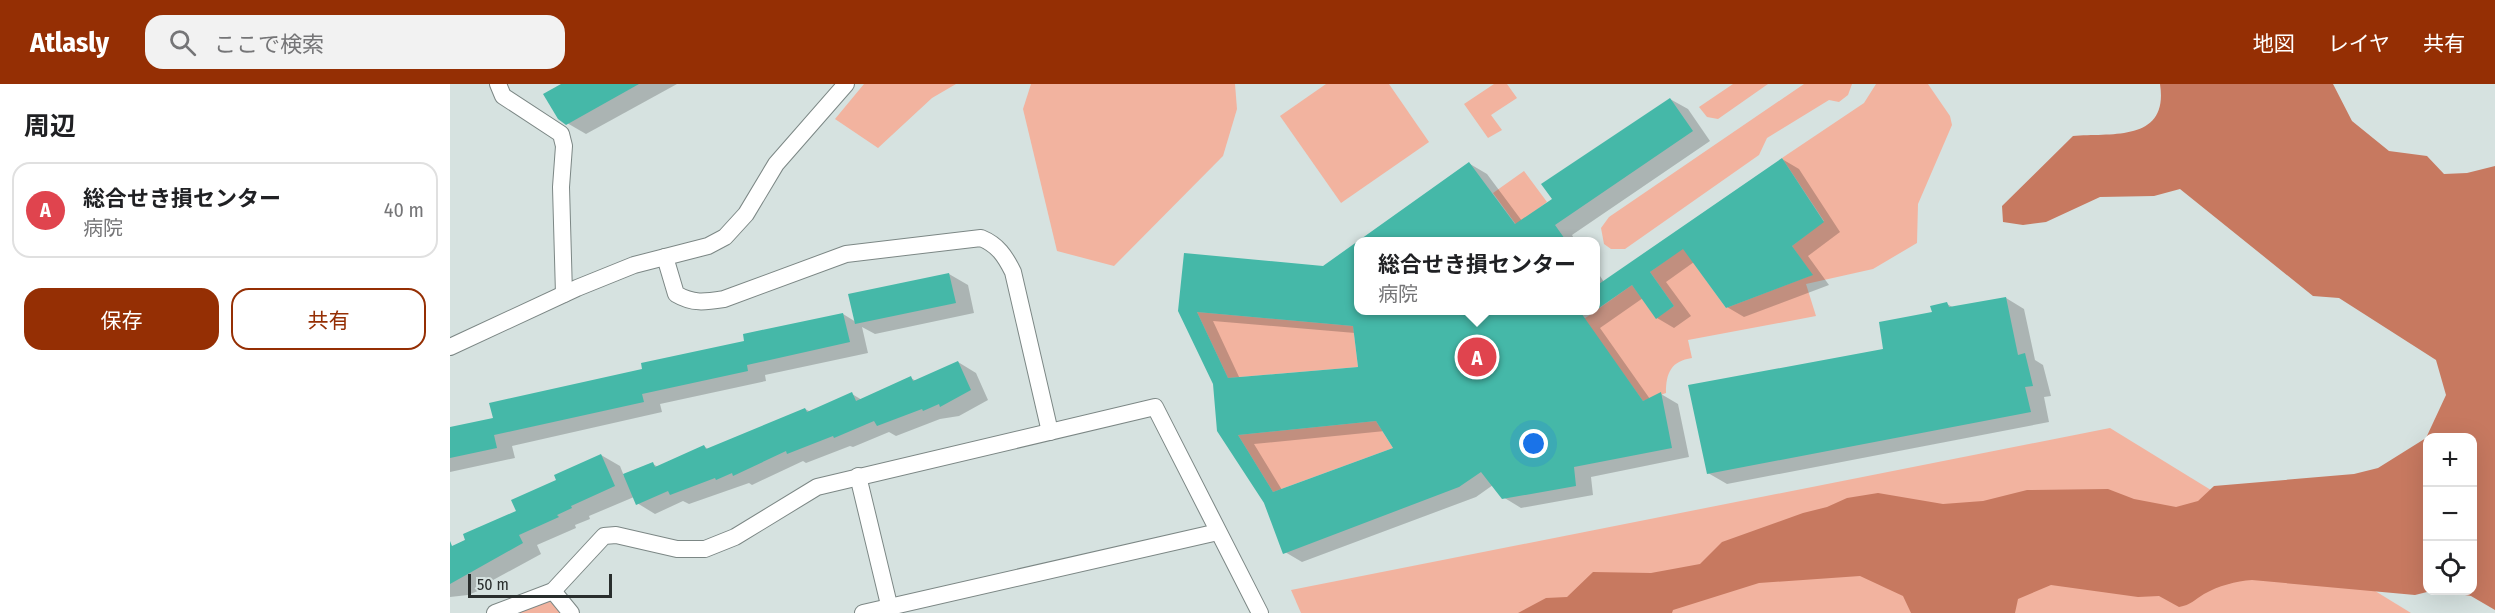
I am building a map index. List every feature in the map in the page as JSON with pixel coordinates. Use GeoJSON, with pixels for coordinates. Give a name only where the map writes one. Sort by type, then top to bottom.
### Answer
{"type":"FeatureCollection","features":[{"type":"Feature","properties":{"kind":"street"},"geometry":{"type":"LineString","coordinates":[[498,84],[503,96],[561,134],[564,146],[561,187],[564,294]]}},
{"type":"Feature","properties":{"kind":"street"},"geometry":{"type":"LineString","coordinates":[[450,347],[564,294],[634,265],[708,246],[736,227],[776,164],[846,84]]}},
{"type":"Feature","properties":{"kind":"street"},"geometry":{"type":"LineString","coordinates":[[665,257],[676,294],[689,302],[702,303],[724,299],[846,254],[981,238],[994,243],[1005,256],[1013,272],[1050,432]]}},
{"type":"Feature","properties":{"kind":"street"},"geometry":{"type":"LineString","coordinates":[[495,613],[554,591],[604,536],[616,535],[677,549],[705,549],[735,537],[817,487],[1155,407],[1260,613]]}},
{"type":"Feature","properties":{"kind":"street"},"geometry":{"type":"LineString","coordinates":[[858,476],[890,610]]}},
{"type":"Feature","properties":{"kind":"street"},"geometry":{"type":"LineString","coordinates":[[863,613],[890,610],[1218,532]]}},
{"type":"Feature","properties":{"kind":"street"},"geometry":{"type":"LineString","coordinates":[[554,591],[571,613]]}},
{"type":"Feature","properties":{"kind":"shaded area"},"geometry":{"type":"Polygon","coordinates":[[[864,84],[956,84],[932,98],[878,148],[835,119],[864,84]]]}},
{"type":"Feature","properties":{"kind":"shaded area"},"geometry":{"type":"Polygon","coordinates":[[[1031,84],[1235,84],[1237,109],[1223,156],[1114,266],[1057,251],[1023,109],[1031,84]]]}},
{"type":"Feature","properties":{"kind":"shaded area"},"geometry":{"type":"Polygon","coordinates":[[[1326,84],[1389,84],[1429,142],[1341,203],[1280,116],[1326,84]]]}},
{"type":"Feature","properties":{"kind":"shaded area"},"geometry":{"type":"Polygon","coordinates":[[[1494,84],[1507,84],[1517,98],[1491,115],[1502,130],[1488,138],[1464,104],[1494,84]]]}},
{"type":"Feature","properties":{"kind":"shaded area"},"geometry":{"type":"Polygon","coordinates":[[[1733,84],[1768,84],[1718,119],[1707,117],[1699,107],[1733,84]]]}},
{"type":"Feature","properties":{"kind":"shaded area"},"geometry":{"type":"Polygon","coordinates":[[[1804,84],[1852,84],[1848,95],[1839,102],[1829,100],[1767,138],[1759,155],[1625,249],[1611,249],[1604,244],[1601,228],[1609,217],[1804,84]]]}},
{"type":"Feature","properties":{"kind":"shaded area"},"geometry":{"type":"Polygon","coordinates":[[[1876,84],[1928,84],[1950,116],[1952,125],[1918,204],[1917,243],[1873,269],[1806,284],[1816,316],[1688,340],[1692,358],[1679,362],[1671,369],[1666,393],[1643,401],[1584,319],[1590,315],[1600,315],[1600,308],[1632,285],[1656,318],[1674,306],[1650,272],[1683,248],[1726,308],[1812,275],[1792,246],[1824,221],[1782,158],[1864,103],[1876,84]]]}},
{"type":"Feature","properties":{"kind":"shaded area"},"geometry":{"type":"Polygon","coordinates":[[[2160,84],[2333,84],[2352,121],[2389,151],[2427,156],[2444,174],[2467,173],[2495,166],[2495,610],[2465,595],[2477,595],[2477,433],[2428,433],[2446,395],[2436,360],[2339,298],[2313,296],[2180,189],[2154,196],[2100,197],[2046,222],[2023,225],[2003,222],[2002,206],[2073,136],[2135,131],[2147,125],[2156,116],[2160,103],[2160,84]]]}},
{"type":"Feature","properties":{"kind":"shaded area"},"geometry":{"type":"Polygon","coordinates":[[[1524,171],[1547,202],[1534,212],[1529,237],[1525,237],[1493,193],[1524,171]]]}},
{"type":"Feature","properties":{"kind":"shaded area"},"geometry":{"type":"Polygon","coordinates":[[[1197,312],[1353,326],[1358,367],[1228,378],[1197,312]]]}},
{"type":"Feature","properties":{"kind":"shaded area"},"geometry":{"type":"Polygon","coordinates":[[[1376,421],[1393,448],[1273,492],[1238,435],[1376,421]]]}},
{"type":"Feature","properties":{"kind":"shaded area"},"geometry":{"type":"Polygon","coordinates":[[[2110,428],[2411,613],[1301,613],[1291,590],[2110,428]]]}},
{"type":"Feature","properties":{"kind":"shaded area"},"geometry":{"type":"Polygon","coordinates":[[[2423,440],[2423,593],[2415,595],[2252,580],[2221,586],[2190,604],[2179,607],[2159,596],[2138,597],[2051,585],[2018,599],[2015,613],[1911,613],[1903,596],[1860,576],[1759,583],[1673,610],[1672,613],[1518,613],[1546,598],[1567,597],[1593,572],[1651,573],[1700,564],[1722,542],[1803,513],[1827,507],[1847,498],[1878,493],[1943,504],[1983,501],[2027,490],[2108,489],[2134,499],[2176,507],[2198,501],[2214,486],[2354,474],[2378,468],[2423,440]]]}},
{"type":"Feature","properties":{"kind":"shaded area"},"geometry":{"type":"Polygon","coordinates":[[[545,601],[554,603],[562,613],[514,613],[545,601]]]}},
{"type":"Feature","properties":{"kind":"building"},"geometry":{"type":"Polygon","coordinates":[[[561,84],[639,84],[566,125],[558,119],[543,94],[561,84]]]}},
{"type":"Feature","properties":{"kind":"building"},"geometry":{"type":"Polygon","coordinates":[[[1670,98],[1693,131],[1555,225],[1563,237],[1364,237],[1469,162],[1515,224],[1552,199],[1541,184],[1670,98]]]}},
{"type":"Feature","properties":{"kind":"building"},"geometry":{"type":"Polygon","coordinates":[[[1782,158],[1824,222],[1792,246],[1813,275],[1726,308],[1683,249],[1650,272],[1674,306],[1656,319],[1632,285],[1600,307],[1600,283],[1782,158]]]}},
{"type":"Feature","properties":{"kind":"building"},"geometry":{"type":"Polygon","coordinates":[[[1354,244],[1354,315],[1583,315],[1643,401],[1661,392],[1672,448],[1574,467],[1576,486],[1502,499],[1481,472],[1459,487],[1283,554],[1264,503],[1217,431],[1213,384],[1178,311],[1184,253],[1323,266],[1354,244]],[[1197,312],[1228,378],[1358,367],[1353,326],[1197,312]],[[1376,421],[1238,435],[1273,492],[1393,448],[1376,421]]]}},
{"type":"Feature","properties":{"kind":"building"},"geometry":{"type":"Polygon","coordinates":[[[949,273],[956,303],[855,324],[848,294],[949,273]]]}},
{"type":"Feature","properties":{"kind":"building"},"geometry":{"type":"Polygon","coordinates":[[[2006,297],[2018,355],[2025,353],[2033,386],[2025,387],[2031,412],[1707,474],[1688,385],[1883,349],[1879,322],[1932,312],[1930,306],[1947,302],[1949,307],[2006,297]]]}},
{"type":"Feature","properties":{"kind":"building"},"geometry":{"type":"Polygon","coordinates":[[[843,313],[850,342],[747,365],[748,371],[642,394],[644,402],[494,435],[497,448],[450,458],[450,427],[493,418],[489,403],[642,369],[641,363],[744,341],[743,334],[843,313]]]}},
{"type":"Feature","properties":{"kind":"building"},"geometry":{"type":"Polygon","coordinates":[[[958,361],[971,390],[940,407],[939,404],[923,411],[922,409],[877,426],[874,421],[834,438],[833,436],[787,454],[786,451],[733,476],[732,473],[716,480],[715,478],[670,495],[668,491],[636,505],[623,474],[653,462],[655,467],[704,445],[706,449],[805,408],[807,412],[852,392],[856,401],[911,376],[913,381],[958,361]]]}},
{"type":"Feature","properties":{"kind":"building"},"geometry":{"type":"Polygon","coordinates":[[[601,454],[615,486],[571,506],[572,508],[557,515],[559,517],[519,535],[523,543],[450,584],[450,541],[452,546],[465,540],[463,534],[516,511],[511,500],[556,480],[554,475],[601,454]]]}},
{"type":"Feature","properties":{"kind":"place","name":"総合せき損センター"},"geometry":{"type":"Point","coordinates":[1477,357]}}]}
